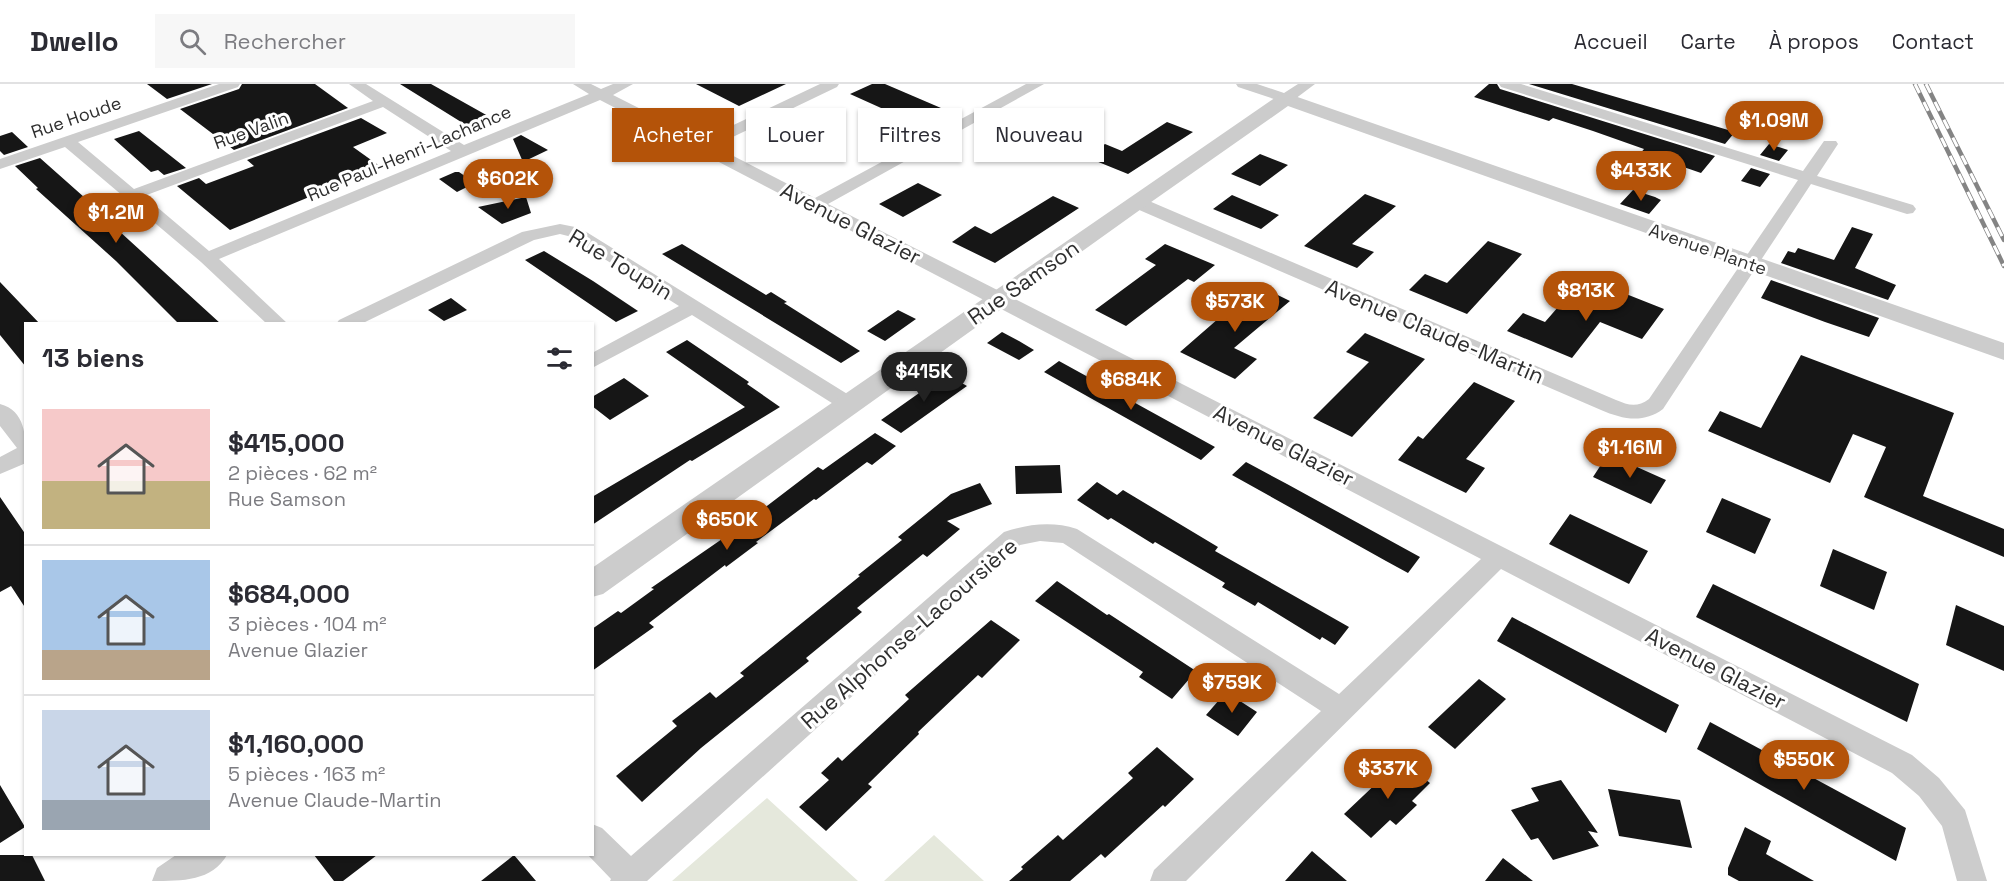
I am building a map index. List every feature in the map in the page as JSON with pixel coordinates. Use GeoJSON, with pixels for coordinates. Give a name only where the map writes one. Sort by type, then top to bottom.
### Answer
{"type":"FeatureCollection","features":[{"type":"Feature","properties":{"kind":"street","name":"Rue Houde"},"geometry":{"type":"LineString","coordinates":[[0,164],[233,84]]}},
{"type":"Feature","properties":{"kind":"street"},"geometry":{"type":"LineString","coordinates":[[356,84],[464,152]]}},
{"type":"Feature","properties":{"kind":"street","name":"Avenue Glazier"},"geometry":{"type":"LineString","coordinates":[[580,84],[626,108]]}},
{"type":"Feature","properties":{"kind":"street","name":"Rue Paul-Henri-Lachance"},"geometry":{"type":"LineString","coordinates":[[207,258],[626,84]]}},
{"type":"Feature","properties":{"kind":"street"},"geometry":{"type":"LineString","coordinates":[[734,131],[832,84]]}},
{"type":"Feature","properties":{"kind":"street"},"geometry":{"type":"LineString","coordinates":[[816,204],[1036,84]]}},
{"type":"Feature","properties":{"kind":"street","name":"Avenue Plante"},"geometry":{"type":"LineString","coordinates":[[1243,84],[2004,352]]}},
{"type":"Feature","properties":{"kind":"street","name":"Rue Samson"},"geometry":{"type":"LineString","coordinates":[[594,584],[1136,202],[1308,84]]}},
{"type":"Feature","properties":{"kind":"street"},"geometry":{"type":"LineString","coordinates":[[1506,84],[1907,209]]}},
{"type":"Feature","properties":{"kind":"street","name":"Rue Valin"},"geometry":{"type":"LineString","coordinates":[[132,195],[384,102]]}},
{"type":"Feature","properties":{"kind":"street"},"geometry":{"type":"LineString","coordinates":[[67,141],[207,258],[276,322]]}},
{"type":"Feature","properties":{"kind":"street"},"geometry":{"type":"LineString","coordinates":[[1749,264],[1830,144]]}},
{"type":"Feature","properties":{"kind":"street","name":"Avenue Glazier"},"geometry":{"type":"LineString","coordinates":[[733,162],[1902,764],[1929,787],[1954,820],[1972,881]]}},
{"type":"Feature","properties":{"kind":"street","name":"Avenue Claude-Martin"},"geometry":{"type":"LineString","coordinates":[[1136,202],[1601,402],[1623,411],[1637,413],[1649,410],[1656,404],[1749,264]]}},
{"type":"Feature","properties":{"kind":"street","name":"Rue Toupin"},"geometry":{"type":"LineString","coordinates":[[350,322],[528,236],[560,229],[574,232],[850,405]]}},
{"type":"Feature","properties":{"kind":"street"},"geometry":{"type":"LineString","coordinates":[[594,361],[692,307]]}},
{"type":"Feature","properties":{"kind":"street"},"geometry":{"type":"LineString","coordinates":[[0,411],[24,441]]}},
{"type":"Feature","properties":{"kind":"street"},"geometry":{"type":"LineString","coordinates":[[0,466],[24,454]]}},
{"type":"Feature","properties":{"kind":"street","name":"Rue Alphonse-Lacoursière"},"geometry":{"type":"LineString","coordinates":[[628,879],[1012,538],[1030,532],[1052,531],[1069,535],[1342,710]]}},
{"type":"Feature","properties":{"kind":"street"},"geometry":{"type":"LineString","coordinates":[[1165,881],[1499,556]]}},
{"type":"Feature","properties":{"kind":"street"},"geometry":{"type":"LineString","coordinates":[[594,840],[628,879]]}},
{"type":"Feature","properties":{"kind":"street"},"geometry":{"type":"LineString","coordinates":[[171,881],[207,856]]}},
{"type":"Feature","properties":{"kind":"shaded area"},"geometry":{"type":"Polygon","coordinates":[[[767,798],[858,881],[672,881],[767,798]]]}},
{"type":"Feature","properties":{"kind":"shaded area"},"geometry":{"type":"Polygon","coordinates":[[[934,835],[984,881],[884,881],[934,835]]]}},
{"type":"Feature","properties":{"kind":"building"},"geometry":{"type":"Polygon","coordinates":[[[147,84],[212,84],[167,99],[147,84]]]}},
{"type":"Feature","properties":{"kind":"building"},"geometry":{"type":"Polygon","coordinates":[[[242,84],[315,84],[348,108],[234,150],[180,109],[239,89],[242,84]]]}},
{"type":"Feature","properties":{"kind":"building"},"geometry":{"type":"Polygon","coordinates":[[[400,84],[431,84],[497,121],[474,130],[400,84]]]}},
{"type":"Feature","properties":{"kind":"building"},"geometry":{"type":"Polygon","coordinates":[[[696,84],[786,84],[739,106],[696,84]]]}},
{"type":"Feature","properties":{"kind":"building"},"geometry":{"type":"Polygon","coordinates":[[[872,84],[885,84],[941,108],[881,108],[850,94],[872,84]]]}},
{"type":"Feature","properties":{"kind":"building"},"geometry":{"type":"Polygon","coordinates":[[[1489,84],[1497,84],[1500,89],[1715,156],[1701,173],[1639,155],[1644,149],[1553,118],[1549,121],[1474,97],[1489,84]]]}},
{"type":"Feature","properties":{"kind":"building"},"geometry":{"type":"Polygon","coordinates":[[[1529,84],[1572,84],[1735,132],[1725,144],[1529,84]]]}},
{"type":"Feature","properties":{"kind":"building"},"geometry":{"type":"Polygon","coordinates":[[[361,118],[387,133],[353,147],[381,167],[230,230],[177,186],[199,178],[206,184],[254,166],[247,160],[361,118]]]}},
{"type":"Feature","properties":{"kind":"building"},"geometry":{"type":"Polygon","coordinates":[[[1167,122],[1193,132],[1128,174],[1098,162],[1104,162],[1105,144],[1122,151],[1167,122]]]}},
{"type":"Feature","properties":{"kind":"building"},"geometry":{"type":"Polygon","coordinates":[[[139,131],[186,168],[164,175],[158,170],[151,172],[114,139],[139,131]]]}},
{"type":"Feature","properties":{"kind":"building"},"geometry":{"type":"Polygon","coordinates":[[[12,132],[28,147],[4,155],[0,151],[0,136],[12,132]]]}},
{"type":"Feature","properties":{"kind":"building"},"geometry":{"type":"Polygon","coordinates":[[[521,135],[548,150],[523,162],[513,139],[521,135]]]}},
{"type":"Feature","properties":{"kind":"building"},"geometry":{"type":"Polygon","coordinates":[[[1769,144],[1788,150],[1779,161],[1760,155],[1769,144]]]}},
{"type":"Feature","properties":{"kind":"building"},"geometry":{"type":"Polygon","coordinates":[[[1260,154],[1288,165],[1260,186],[1231,174],[1260,154]]]}},
{"type":"Feature","properties":{"kind":"building"},"geometry":{"type":"Polygon","coordinates":[[[40,158],[219,322],[177,322],[116,261],[36,189],[38,188],[15,166],[40,158]]]}},
{"type":"Feature","properties":{"kind":"building"},"geometry":{"type":"Polygon","coordinates":[[[1751,168],[1770,174],[1760,187],[1741,181],[1751,168]]]}},
{"type":"Feature","properties":{"kind":"building"},"geometry":{"type":"Polygon","coordinates":[[[459,172],[475,183],[457,192],[439,179],[459,172]]]}},
{"type":"Feature","properties":{"kind":"building"},"geometry":{"type":"Polygon","coordinates":[[[918,183],[942,195],[903,217],[879,204],[918,183]]]}},
{"type":"Feature","properties":{"kind":"building"},"geometry":{"type":"Polygon","coordinates":[[[1633,190],[1661,200],[1649,214],[1620,204],[1633,190]]]}},
{"type":"Feature","properties":{"kind":"building"},"geometry":{"type":"Polygon","coordinates":[[[1365,194],[1396,206],[1352,244],[1374,252],[1357,268],[1304,246],[1365,194]]]}},
{"type":"Feature","properties":{"kind":"building"},"geometry":{"type":"Polygon","coordinates":[[[1232,195],[1279,215],[1261,229],[1213,209],[1232,195]]]}},
{"type":"Feature","properties":{"kind":"building"},"geometry":{"type":"Polygon","coordinates":[[[1053,196],[1079,208],[995,263],[952,242],[975,226],[991,234],[1053,196]]]}},
{"type":"Feature","properties":{"kind":"building"},"geometry":{"type":"Polygon","coordinates":[[[526,197],[531,213],[502,224],[478,207],[526,197]]]}},
{"type":"Feature","properties":{"kind":"building"},"geometry":{"type":"Polygon","coordinates":[[[1852,227],[1873,234],[1855,268],[1896,285],[1888,300],[1781,263],[1788,251],[1795,253],[1798,248],[1834,260],[1852,227]]]}},
{"type":"Feature","properties":{"kind":"building"},"geometry":{"type":"Polygon","coordinates":[[[1488,241],[1522,254],[1467,314],[1409,290],[1425,274],[1447,283],[1488,241]]]}},
{"type":"Feature","properties":{"kind":"building"},"geometry":{"type":"Polygon","coordinates":[[[682,244],[766,295],[771,292],[787,302],[784,303],[860,351],[841,363],[662,254],[682,244]]]}},
{"type":"Feature","properties":{"kind":"building"},"geometry":{"type":"Polygon","coordinates":[[[1165,244],[1215,265],[1194,282],[1188,279],[1126,326],[1095,310],[1156,265],[1145,259],[1165,244]]]}},
{"type":"Feature","properties":{"kind":"building"},"geometry":{"type":"Polygon","coordinates":[[[544,251],[638,311],[616,322],[525,260],[544,251]]]}},
{"type":"Feature","properties":{"kind":"building"},"geometry":{"type":"Polygon","coordinates":[[[1771,280],[1879,318],[1869,337],[1825,322],[1761,298],[1771,280]]]}},
{"type":"Feature","properties":{"kind":"building"},"geometry":{"type":"Polygon","coordinates":[[[0,282],[38,322],[24,322],[24,365],[0,335],[0,282]]]}},
{"type":"Feature","properties":{"kind":"building"},"geometry":{"type":"Polygon","coordinates":[[[1257,285],[1290,301],[1234,348],[1257,359],[1235,379],[1180,352],[1257,285]]]}},
{"type":"Feature","properties":{"kind":"building"},"geometry":{"type":"Polygon","coordinates":[[[1572,291],[1610,306],[1621,292],[1664,309],[1642,339],[1600,322],[1572,358],[1507,331],[1523,313],[1545,322],[1572,291]]]}},
{"type":"Feature","properties":{"kind":"building"},"geometry":{"type":"Polygon","coordinates":[[[451,298],[467,310],[444,321],[428,310],[451,298]]]}},
{"type":"Feature","properties":{"kind":"building"},"geometry":{"type":"Polygon","coordinates":[[[898,310],[916,319],[885,341],[867,331],[898,310]]]}},
{"type":"Feature","properties":{"kind":"building"},"geometry":{"type":"Polygon","coordinates":[[[1002,332],[1034,350],[1019,360],[987,343],[1002,332]]]}},
{"type":"Feature","properties":{"kind":"building"},"geometry":{"type":"Polygon","coordinates":[[[1365,333],[1425,359],[1352,437],[1313,418],[1369,362],[1346,352],[1365,333]]]}},
{"type":"Feature","properties":{"kind":"building"},"geometry":{"type":"Polygon","coordinates":[[[687,340],[749,382],[747,384],[780,407],[692,461],[690,460],[594,524],[594,496],[745,407],[666,352],[687,340]]]}},
{"type":"Feature","properties":{"kind":"building"},"geometry":{"type":"Polygon","coordinates":[[[1801,355],[1954,413],[1923,496],[2004,529],[2004,557],[1864,497],[1886,447],[1853,434],[1830,483],[1708,431],[1720,411],[1761,428],[1801,355]]]}},
{"type":"Feature","properties":{"kind":"building"},"geometry":{"type":"Polygon","coordinates":[[[1059,361],[1215,447],[1201,460],[1044,372],[1059,361]]]}},
{"type":"Feature","properties":{"kind":"building"},"geometry":{"type":"Polygon","coordinates":[[[946,374],[967,386],[901,433],[881,420],[946,374]]]}},
{"type":"Feature","properties":{"kind":"building"},"geometry":{"type":"Polygon","coordinates":[[[624,378],[649,396],[610,420],[594,408],[594,396],[624,378]]]}},
{"type":"Feature","properties":{"kind":"building"},"geometry":{"type":"Polygon","coordinates":[[[1474,382],[1515,401],[1466,459],[1485,468],[1466,493],[1398,460],[1418,436],[1423,439],[1474,382]]]}},
{"type":"Feature","properties":{"kind":"building"},"geometry":{"type":"Polygon","coordinates":[[[875,433],[896,446],[872,465],[867,462],[816,500],[814,499],[649,623],[654,627],[594,670],[594,628],[618,611],[621,613],[654,589],[651,588],[738,528],[818,467],[823,470],[875,433]]]}},
{"type":"Feature","properties":{"kind":"building"},"geometry":{"type":"Polygon","coordinates":[[[1608,454],[1666,480],[1651,504],[1593,477],[1608,454]]]}},
{"type":"Feature","properties":{"kind":"building"},"geometry":{"type":"Polygon","coordinates":[[[1246,462],[1420,557],[1408,573],[1386,561],[1232,475],[1246,462]]]}},
{"type":"Feature","properties":{"kind":"building"},"geometry":{"type":"Polygon","coordinates":[[[1060,465],[1062,493],[1016,494],[1015,466],[1060,465]]]}},
{"type":"Feature","properties":{"kind":"building"},"geometry":{"type":"Polygon","coordinates":[[[1097,482],[1117,495],[1123,490],[1218,547],[1215,551],[1349,627],[1335,645],[1322,637],[1320,640],[1258,602],[1255,606],[1222,587],[1225,583],[1111,518],[1108,520],[1077,500],[1097,482]]]}},
{"type":"Feature","properties":{"kind":"building"},"geometry":{"type":"Polygon","coordinates":[[[980,483],[992,504],[947,521],[960,529],[927,557],[923,554],[857,608],[862,612],[806,658],[809,661],[701,748],[642,802],[616,776],[677,726],[672,721],[710,692],[716,698],[744,676],[740,673],[860,576],[858,575],[902,540],[898,537],[951,494],[980,483]]]}},
{"type":"Feature","properties":{"kind":"building"},"geometry":{"type":"Polygon","coordinates":[[[0,497],[24,532],[24,606],[11,586],[0,592],[0,497]]]}},
{"type":"Feature","properties":{"kind":"building"},"geometry":{"type":"Polygon","coordinates":[[[1722,498],[1771,519],[1755,554],[1706,532],[1722,498]]]}},
{"type":"Feature","properties":{"kind":"building"},"geometry":{"type":"Polygon","coordinates":[[[1570,514],[1648,551],[1629,584],[1549,544],[1570,514]]]}},
{"type":"Feature","properties":{"kind":"building"},"geometry":{"type":"Polygon","coordinates":[[[1833,549],[1887,572],[1874,610],[1820,586],[1833,549]]]}},
{"type":"Feature","properties":{"kind":"building"},"geometry":{"type":"Polygon","coordinates":[[[1057,581],[1196,671],[1172,699],[1139,677],[1143,672],[1035,601],[1057,581]]]}},
{"type":"Feature","properties":{"kind":"building"},"geometry":{"type":"Polygon","coordinates":[[[1713,584],[1919,684],[1907,722],[1696,617],[1713,584]]]}},
{"type":"Feature","properties":{"kind":"building"},"geometry":{"type":"Polygon","coordinates":[[[1956,605],[2004,626],[2004,671],[1946,645],[1956,605]]]}},
{"type":"Feature","properties":{"kind":"building"},"geometry":{"type":"Polygon","coordinates":[[[1512,617],[1679,705],[1666,733],[1497,641],[1512,617]]]}},
{"type":"Feature","properties":{"kind":"building"},"geometry":{"type":"Polygon","coordinates":[[[991,620],[1020,640],[982,678],[978,675],[918,732],[919,734],[868,784],[872,787],[826,831],[799,807],[829,780],[821,773],[838,757],[842,761],[909,699],[905,695],[991,620]]]}},
{"type":"Feature","properties":{"kind":"building"},"geometry":{"type":"Polygon","coordinates":[[[1479,679],[1506,699],[1455,749],[1428,727],[1479,679]]]}},
{"type":"Feature","properties":{"kind":"building"},"geometry":{"type":"Polygon","coordinates":[[[1226,692],[1257,712],[1238,736],[1206,715],[1226,692]]]}},
{"type":"Feature","properties":{"kind":"building"},"geometry":{"type":"Polygon","coordinates":[[[1710,722],[1906,828],[1896,861],[1697,749],[1710,722]]]}},
{"type":"Feature","properties":{"kind":"building"},"geometry":{"type":"Polygon","coordinates":[[[1157,747],[1194,779],[1165,807],[1163,805],[1105,858],[1101,854],[1070,881],[1009,881],[1023,869],[1021,867],[1058,835],[1063,840],[1133,778],[1128,773],[1157,747]]]}},
{"type":"Feature","properties":{"kind":"building"},"geometry":{"type":"Polygon","coordinates":[[[1401,760],[1430,783],[1412,801],[1417,805],[1396,825],[1390,820],[1371,838],[1344,814],[1401,760]]]}},
{"type":"Feature","properties":{"kind":"building"},"geometry":{"type":"Polygon","coordinates":[[[1561,780],[1598,833],[1588,831],[1599,846],[1553,860],[1538,838],[1531,840],[1511,810],[1539,801],[1531,788],[1561,780]]]}},
{"type":"Feature","properties":{"kind":"building"},"geometry":{"type":"Polygon","coordinates":[[[0,785],[24,828],[0,843],[0,785]]]}},
{"type":"Feature","properties":{"kind":"building"},"geometry":{"type":"Polygon","coordinates":[[[1608,789],[1680,800],[1692,848],[1619,836],[1608,789]]]}},
{"type":"Feature","properties":{"kind":"building"},"geometry":{"type":"Polygon","coordinates":[[[1745,827],[1771,841],[1766,854],[1814,881],[1739,881],[1728,875],[1728,868],[1745,827]]]}},
{"type":"Feature","properties":{"kind":"building"},"geometry":{"type":"Polygon","coordinates":[[[1312,851],[1347,881],[1285,881],[1312,851]]]}},
{"type":"Feature","properties":{"kind":"building"},"geometry":{"type":"Polygon","coordinates":[[[0,855],[32,856],[45,881],[0,881],[0,855]]]}},
{"type":"Feature","properties":{"kind":"building"},"geometry":{"type":"Polygon","coordinates":[[[315,856],[376,856],[343,881],[334,881],[315,856]]]}},
{"type":"Feature","properties":{"kind":"building"},"geometry":{"type":"Polygon","coordinates":[[[515,856],[536,881],[481,881],[515,856]]]}},
{"type":"Feature","properties":{"kind":"building"},"geometry":{"type":"Polygon","coordinates":[[[1503,858],[1533,881],[1485,881],[1503,858]]]}},
{"type":"Feature","properties":{"kind":"railway"},"geometry":{"type":"LineString","coordinates":[[1915,84],[2004,266]]}},
{"type":"Feature","properties":{"kind":"railway"},"geometry":{"type":"LineString","coordinates":[[1926,84],[2004,240]]}}]}
